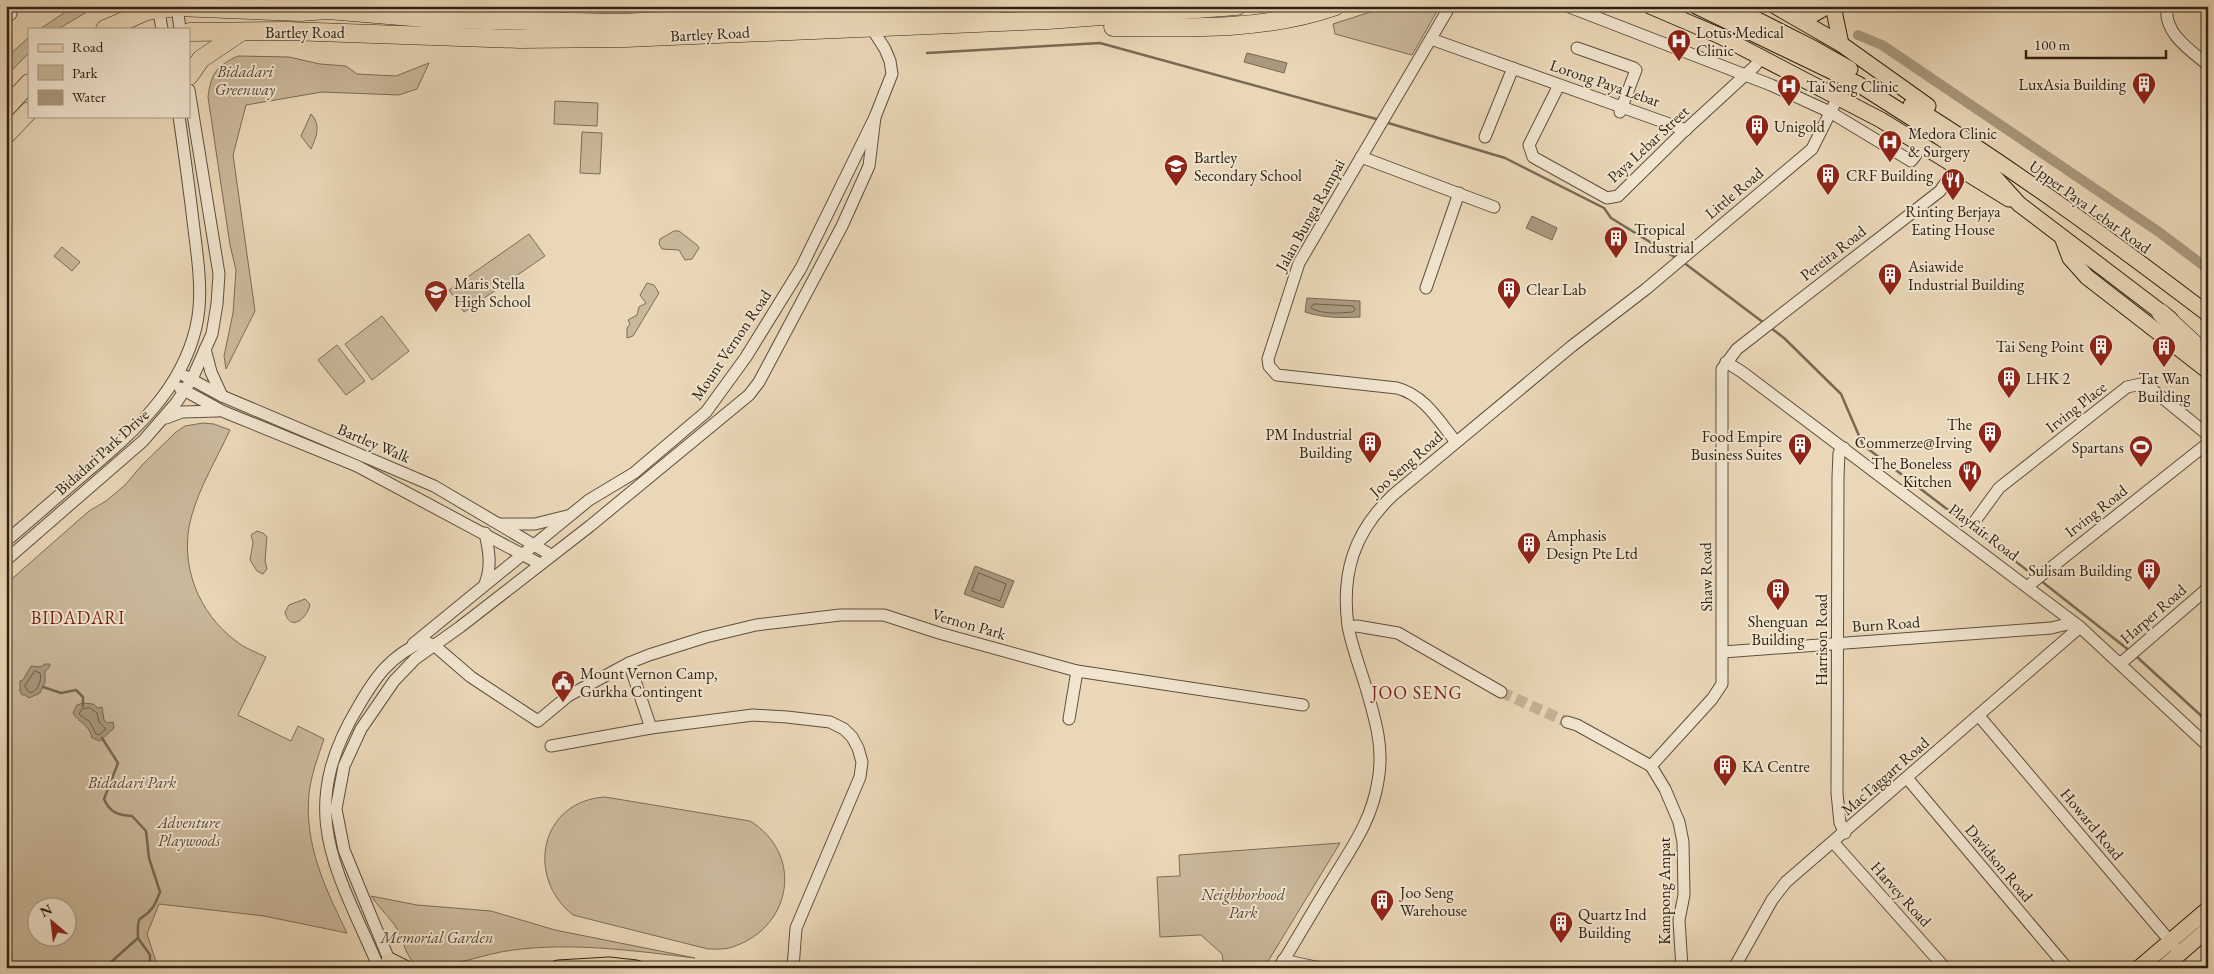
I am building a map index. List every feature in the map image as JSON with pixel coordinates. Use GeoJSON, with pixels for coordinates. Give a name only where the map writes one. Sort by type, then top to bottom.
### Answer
{"type":"FeatureCollection","features":[{"type":"Feature","properties":{"kind":"highway"},"geometry":{"type":"LineString","coordinates":[[110,26],[137,6]]}},
{"type":"Feature","properties":{"kind":"highway","name":"Bartley Road"},"geometry":{"type":"LineString","coordinates":[[110,26],[147,11],[158,8],[177,7],[328,10],[436,19],[619,23],[984,6]]}},
{"type":"Feature","properties":{"kind":"highway"},"geometry":{"type":"LineString","coordinates":[[1048,20],[1057,24],[1068,25],[1190,28],[1263,23],[1336,6]]}},
{"type":"Feature","properties":{"kind":"highway","name":"Bartley Road"},"geometry":{"type":"LineString","coordinates":[[190,32],[288,30],[510,38],[626,38],[1048,20],[1234,7]]}},
{"type":"Feature","properties":{"kind":"highway"},"geometry":{"type":"LineString","coordinates":[[190,75],[201,59],[241,32]]}},
{"type":"Feature","properties":{"kind":"highway"},"geometry":{"type":"LineString","coordinates":[[6,108],[28,84]]}},
{"type":"Feature","properties":{"kind":"highway"},"geometry":{"type":"LineString","coordinates":[[6,135],[28,112]]}},
{"type":"Feature","properties":{"kind":"highway"},"geometry":{"type":"LineString","coordinates":[[2161,313],[2208,357]]}},
{"type":"Feature","properties":{"kind":"main road"},"geometry":{"type":"LineString","coordinates":[[1650,6],[1762,56],[1881,120],[2002,196],[2020,204]]}},
{"type":"Feature","properties":{"kind":"main road"},"geometry":{"type":"LineString","coordinates":[[1696,6],[1858,84],[1921,124],[1991,173],[2020,204],[2161,313],[2208,346]]}},
{"type":"Feature","properties":{"kind":"main road","name":"Upper Paya Lebar Road"},"geometry":{"type":"LineString","coordinates":[[1730,6],[1813,48],[1951,130],[2057,204],[2208,314]]}},
{"type":"Feature","properties":{"kind":"main road","name":"Upper Paya Lebar Road"},"geometry":{"type":"LineString","coordinates":[[1775,6],[1841,44],[1930,108],[1945,120],[1951,130]]}},
{"type":"Feature","properties":{"kind":"main road"},"geometry":{"type":"LineString","coordinates":[[1792,16],[1814,14],[1828,6]]}},
{"type":"Feature","properties":{"kind":"main road"},"geometry":{"type":"LineString","coordinates":[[1833,6],[1841,44]]}},
{"type":"Feature","properties":{"kind":"main road"},"geometry":{"type":"LineString","coordinates":[[2062,236],[2070,258],[2087,276],[2208,371]]}},
{"type":"Feature","properties":{"kind":"main road"},"geometry":{"type":"LineString","coordinates":[[2163,968],[2175,947],[2208,909]]}},
{"type":"Feature","properties":{"kind":"main road"},"geometry":{"type":"LineString","coordinates":[[2139,968],[2208,929]]}},
{"type":"Feature","properties":{"kind":"main road"},"geometry":{"type":"LineString","coordinates":[[387,965],[404,968]]}},
{"type":"Feature","properties":{"kind":"main road"},"geometry":{"type":"LineString","coordinates":[[558,968],[609,965],[636,968]]}},
{"type":"Feature","properties":{"kind":"street","name":"Jalan Bunga Rampai"},"geometry":{"type":"LineString","coordinates":[[1450,6],[1299,263],[1268,359],[1269,366],[1277,375],[1397,388],[1409,391],[1422,401],[1456,442]]}},
{"type":"Feature","properties":{"kind":"street"},"geometry":{"type":"LineString","coordinates":[[1567,6],[1746,74],[1830,112],[1910,161],[1916,156],[1918,143]]}},
{"type":"Feature","properties":{"kind":"street"},"geometry":{"type":"LineString","coordinates":[[2167,6],[2167,18],[2177,38],[2208,65]]}},
{"type":"Feature","properties":{"kind":"street"},"geometry":{"type":"LineString","coordinates":[[177,7],[180,28]]}},
{"type":"Feature","properties":{"kind":"street"},"geometry":{"type":"LineString","coordinates":[[158,8],[162,28]]}},
{"type":"Feature","properties":{"kind":"street","name":"Mount Vernon Road"},"geometry":{"type":"LineString","coordinates":[[387,965],[344,889],[328,842],[325,820],[325,797],[335,752],[355,712],[375,678],[390,662],[535,546],[589,500],[634,473],[706,412],[746,357],[800,268],[875,117],[892,74],[890,61],[885,49],[871,27]]}},
{"type":"Feature","properties":{"kind":"street","name":"Lorong Paya Lebar"},"geometry":{"type":"LineString","coordinates":[[1431,39],[1559,84],[1621,109],[1686,130]]}},
{"type":"Feature","properties":{"kind":"street"},"geometry":{"type":"LineString","coordinates":[[1577,48],[1634,68],[1636,74],[1621,109]]}},
{"type":"Feature","properties":{"kind":"street","name":"Paya Lebar Street"},"geometry":{"type":"LineString","coordinates":[[1559,84],[1529,145],[1530,151],[1534,157],[1607,198],[1618,196],[1755,66],[1762,56]]}},
{"type":"Feature","properties":{"kind":"street"},"geometry":{"type":"LineString","coordinates":[[1485,137],[1513,68]]}},
{"type":"Feature","properties":{"kind":"street","name":"Bidadari Park Drive"},"geometry":{"type":"LineString","coordinates":[[6,560],[143,441],[185,390],[192,379],[212,334],[218,304],[218,274],[190,96]]}},
{"type":"Feature","properties":{"kind":"street","name":"Little Road"},"geometry":{"type":"LineString","coordinates":[[1631,300],[1812,149],[1838,97]]}},
{"type":"Feature","properties":{"kind":"street","name":"Mount Vernon Road"},"geometry":{"type":"LineString","coordinates":[[387,965],[344,850],[336,809],[344,766],[361,729],[394,681],[415,659],[435,646],[540,564],[749,395],[759,382],[842,226],[869,166],[875,117]]}},
{"type":"Feature","properties":{"kind":"street","name":"Bidadari Park Drive"},"geometry":{"type":"LineString","coordinates":[[6,541],[148,417],[179,372],[196,326],[199,270],[179,118]]}},
{"type":"Feature","properties":{"kind":"street"},"geometry":{"type":"LineString","coordinates":[[1361,157],[1494,207]]}},
{"type":"Feature","properties":{"kind":"street","name":"Pereira Road"},"geometry":{"type":"LineString","coordinates":[[1726,362],[1737,349],[1940,191],[1957,166]]}},
{"type":"Feature","properties":{"kind":"street"},"geometry":{"type":"LineString","coordinates":[[1426,288],[1459,193]]}},
{"type":"Feature","properties":{"kind":"street","name":"Joo Seng Road"},"geometry":{"type":"LineString","coordinates":[[1281,964],[1349,853],[1372,810],[1378,780],[1381,745],[1348,627],[1346,600],[1349,568],[1367,524],[1393,495],[1631,300]]}},
{"type":"Feature","properties":{"kind":"street"},"geometry":{"type":"LineString","coordinates":[[196,326],[197,336],[202,341],[212,334]]}},
{"type":"Feature","properties":{"kind":"street"},"geometry":{"type":"LineString","coordinates":[[205,349],[222,396]]}},
{"type":"Feature","properties":{"kind":"street","name":"Playfair Road"},"geometry":{"type":"LineString","coordinates":[[1726,362],[2031,584],[2080,627],[2129,657],[2208,746]]}},
{"type":"Feature","properties":{"kind":"street","name":"Shaw Road"},"geometry":{"type":"LineString","coordinates":[[1652,766],[1712,699],[1722,684],[1721,378],[1722,369],[1726,362]]}},
{"type":"Feature","properties":{"kind":"street","name":"Bartley Walk"},"geometry":{"type":"LineString","coordinates":[[179,372],[222,396],[434,486],[551,555]]}},
{"type":"Feature","properties":{"kind":"street","name":"Bartley Walk"},"geometry":{"type":"LineString","coordinates":[[172,383],[222,411],[357,466],[540,564]]}},
{"type":"Feature","properties":{"kind":"street","name":"Irving Place"},"geometry":{"type":"LineString","coordinates":[[1975,521],[1999,488],[2127,387],[2141,384],[2148,386],[2208,435]]}},
{"type":"Feature","properties":{"kind":"street"},"geometry":{"type":"LineString","coordinates":[[163,419],[182,412],[222,411]]}},
{"type":"Feature","properties":{"kind":"street"},"geometry":{"type":"LineString","coordinates":[[706,412],[716,422]]}},
{"type":"Feature","properties":{"kind":"street","name":"Irving Road"},"geometry":{"type":"LineString","coordinates":[[2031,584],[2208,443]]}},
{"type":"Feature","properties":{"kind":"street","name":"Harrison Road"},"geometry":{"type":"LineString","coordinates":[[1844,448],[1839,453],[1837,812],[1840,824],[1845,832]]}},
{"type":"Feature","properties":{"kind":"street"},"geometry":{"type":"LineString","coordinates":[[497,524],[534,524],[573,513]]}},
{"type":"Feature","properties":{"kind":"street"},"geometry":{"type":"LineString","coordinates":[[17,532],[22,536],[42,528]]}},
{"type":"Feature","properties":{"kind":"street"},"geometry":{"type":"LineString","coordinates":[[484,586],[490,572],[485,533]]}},
{"type":"Feature","properties":{"kind":"street","name":"Harper Road"},"geometry":{"type":"LineString","coordinates":[[2129,657],[2208,588]]}},
{"type":"Feature","properties":{"kind":"street","name":"Vernon Park"},"geometry":{"type":"LineString","coordinates":[[435,646],[471,677],[538,721],[568,696],[628,663],[706,637],[756,625],[840,615],[884,615],[939,633],[1077,671],[1303,705]]}},
{"type":"Feature","properties":{"kind":"street","name":"Burn Road"},"geometry":{"type":"LineString","coordinates":[[1723,652],[2051,628],[2068,624],[2080,627]]}},
{"type":"Feature","properties":{"kind":"street"},"geometry":{"type":"LineString","coordinates":[[1348,627],[1365,627],[1398,633],[1501,692]]}},
{"type":"Feature","properties":{"kind":"street","name":"MacTaggart Road"},"geometry":{"type":"LineString","coordinates":[[1734,968],[1776,894],[1786,882],[2080,627]]}},
{"type":"Feature","properties":{"kind":"street"},"geometry":{"type":"LineString","coordinates":[[2051,628],[2064,632],[2069,637]]}},
{"type":"Feature","properties":{"kind":"street"},"geometry":{"type":"LineString","coordinates":[[407,649],[424,642],[435,646]]}},
{"type":"Feature","properties":{"kind":"street"},"geometry":{"type":"LineString","coordinates":[[628,663],[651,728]]}},
{"type":"Feature","properties":{"kind":"street"},"geometry":{"type":"LineString","coordinates":[[1069,719],[1077,671]]}},
{"type":"Feature","properties":{"kind":"street"},"geometry":{"type":"LineString","coordinates":[[551,746],[651,728],[753,715],[830,722],[844,729],[852,737],[862,762],[860,777],[796,928],[794,968]]}},
{"type":"Feature","properties":{"kind":"street","name":"Howard Road"},"geometry":{"type":"LineString","coordinates":[[1978,716],[2175,947]]}},
{"type":"Feature","properties":{"kind":"street"},"geometry":{"type":"LineString","coordinates":[[1567,722],[1652,766]]}},
{"type":"Feature","properties":{"kind":"street","name":"Kampong Ampat"},"geometry":{"type":"LineString","coordinates":[[1652,766],[1679,822],[1683,842],[1684,895],[1680,920],[1682,968]]}},
{"type":"Feature","properties":{"kind":"street","name":"Davidson Road"},"geometry":{"type":"LineString","coordinates":[[1907,778],[2067,968]]}},
{"type":"Feature","properties":{"kind":"street","name":"Harvey Road"},"geometry":{"type":"LineString","coordinates":[[1833,842],[1945,968]]}},
{"type":"Feature","properties":{"kind":"street"},"geometry":{"type":"LineString","coordinates":[[1281,964],[1320,968]]}},
{"type":"Feature","properties":{"kind":"green space"},"geometry":{"type":"Polygon","coordinates":[[[74,6],[97,6],[60,28],[41,28],[74,6]]]}},
{"type":"Feature","properties":{"kind":"green space"},"geometry":{"type":"Polygon","coordinates":[[[1389,6],[1440,6],[1412,55],[1335,34],[1333,24],[1389,6]]]}},
{"type":"Feature","properties":{"kind":"green space"},"geometry":{"type":"Polygon","coordinates":[[[28,38],[28,54],[8,74],[6,72],[6,58],[28,38]]]}},
{"type":"Feature","properties":{"kind":"green space","name":"Bidadari Greenway"},"geometry":{"type":"Polygon","coordinates":[[[238,56],[289,57],[320,64],[346,66],[357,74],[396,76],[429,63],[417,89],[399,95],[322,92],[246,105],[233,155],[255,311],[226,369],[224,356],[233,313],[236,270],[230,245],[208,97],[211,82],[216,72],[224,63],[238,56]]]}},
{"type":"Feature","properties":{"kind":"green space"},"geometry":{"type":"Polygon","coordinates":[[[555,101],[598,103],[597,126],[554,124],[555,101]]]}},
{"type":"Feature","properties":{"kind":"green space"},"geometry":{"type":"Polygon","coordinates":[[[311,114],[316,122],[317,131],[311,149],[301,136],[311,114]]]}},
{"type":"Feature","properties":{"kind":"green space"},"geometry":{"type":"Polygon","coordinates":[[[582,132],[602,133],[600,174],[580,173],[582,132]]]}},
{"type":"Feature","properties":{"kind":"green space"},"geometry":{"type":"Polygon","coordinates":[[[674,231],[679,231],[699,248],[692,259],[685,260],[679,250],[662,249],[659,244],[660,239],[674,231]]]}},
{"type":"Feature","properties":{"kind":"green space"},"geometry":{"type":"Polygon","coordinates":[[[529,234],[545,256],[464,312],[449,290],[529,234]]]}},
{"type":"Feature","properties":{"kind":"green space"},"geometry":{"type":"Polygon","coordinates":[[[62,247],[80,262],[72,271],[54,256],[62,247]]]}},
{"type":"Feature","properties":{"kind":"green space"},"geometry":{"type":"Polygon","coordinates":[[[647,283],[654,285],[659,293],[633,336],[627,338],[627,328],[630,324],[628,320],[637,315],[639,307],[646,303],[640,295],[647,283]]]}},
{"type":"Feature","properties":{"kind":"green space"},"geometry":{"type":"Polygon","coordinates":[[[382,316],[409,351],[372,380],[345,344],[382,316]]]}},
{"type":"Feature","properties":{"kind":"green space"},"geometry":{"type":"Polygon","coordinates":[[[337,345],[365,381],[346,395],[318,360],[337,345]]]}},
{"type":"Feature","properties":{"kind":"green space","name":"Bidadari Park"},"geometry":{"type":"Polygon","coordinates":[[[203,423],[214,424],[230,430],[203,484],[194,507],[188,535],[190,570],[202,602],[223,630],[243,646],[266,657],[238,715],[291,741],[298,726],[324,739],[310,787],[308,813],[310,831],[313,849],[324,884],[347,933],[264,916],[159,904],[147,934],[158,968],[6,968],[6,584],[89,511],[106,501],[125,485],[142,465],[176,432],[185,426],[203,423]]]}},
{"type":"Feature","properties":{"kind":"green space"},"geometry":{"type":"Polygon","coordinates":[[[257,531],[267,537],[265,561],[267,569],[263,574],[257,571],[250,560],[253,543],[251,535],[257,531]]]}},
{"type":"Feature","properties":{"kind":"green space"},"geometry":{"type":"Polygon","coordinates":[[[305,599],[310,604],[306,614],[299,621],[291,622],[285,612],[289,605],[305,599]]]}},
{"type":"Feature","properties":{"kind":"green space"},"geometry":{"type":"Polygon","coordinates":[[[605,797],[750,821],[767,835],[778,852],[784,870],[784,888],[779,906],[769,923],[754,936],[735,946],[725,949],[708,949],[573,915],[558,899],[549,881],[545,862],[547,843],[554,826],[566,812],[583,802],[605,797]]]}},
{"type":"Feature","properties":{"kind":"green space","name":"Neighborhood Park"},"geometry":{"type":"Polygon","coordinates":[[[1340,843],[1264,968],[1224,968],[1222,954],[1201,935],[1160,937],[1157,877],[1180,876],[1179,855],[1340,843]]]}},
{"type":"Feature","properties":{"kind":"green space","name":"Memorial Garden"},"geometry":{"type":"Polygon","coordinates":[[[371,896],[417,905],[491,911],[555,930],[695,958],[604,948],[558,947],[513,950],[489,954],[444,966],[420,968],[407,953],[394,924],[371,896]]]}},
{"type":"Feature","properties":{"kind":"water"},"geometry":{"type":"Polygon","coordinates":[[[1247,53],[1287,63],[1284,73],[1244,62],[1247,53]]]}},
{"type":"Feature","properties":{"kind":"water"},"geometry":{"type":"Polygon","coordinates":[[[1532,216],[1557,228],[1552,240],[1526,228],[1532,216]]]}},
{"type":"Feature","properties":{"kind":"water"},"geometry":{"type":"Polygon","coordinates":[[[1307,298],[1360,301],[1360,317],[1332,317],[1305,312],[1307,298]]]}},
{"type":"Feature","properties":{"kind":"water"},"geometry":{"type":"Polygon","coordinates":[[[975,566],[1014,581],[1003,608],[964,594],[975,566]]]}},
{"type":"Feature","properties":{"kind":"water"},"geometry":{"type":"Polygon","coordinates":[[[50,664],[50,666],[45,672],[45,682],[40,693],[29,698],[22,695],[20,681],[23,680],[31,666],[40,667],[50,664]]]}},
{"type":"Feature","properties":{"kind":"water"},"geometry":{"type":"Polygon","coordinates":[[[83,703],[93,704],[98,708],[102,707],[104,720],[108,723],[113,722],[114,728],[100,741],[92,738],[86,726],[73,713],[77,705],[83,703]]]}},
{"type":"Feature","properties":{"kind":"waterway"},"geometry":{"type":"LineString","coordinates":[[1858,35],[1882,45],[2159,232],[2208,269]]}},
{"type":"Feature","properties":{"kind":"waterway"},"geometry":{"type":"LineString","coordinates":[[927,53],[1100,43],[1380,120]]}},
{"type":"Feature","properties":{"kind":"waterway"},"geometry":{"type":"LineString","coordinates":[[1385,122],[1505,158],[1604,208],[1611,218],[1676,258]]}},
{"type":"Feature","properties":{"kind":"waterway"},"geometry":{"type":"LineString","coordinates":[[1683,262],[1764,323]]}},
{"type":"Feature","properties":{"kind":"waterway"},"geometry":{"type":"LineString","coordinates":[[1771,328],[1784,338],[1841,394],[1863,445],[2036,577]]}},
{"type":"Feature","properties":{"kind":"waterway"},"geometry":{"type":"LineString","coordinates":[[2040,580],[2130,651]]}},
{"type":"Feature","properties":{"kind":"waterway"},"geometry":{"type":"LineString","coordinates":[[2136,656],[2208,722]]}},
{"type":"Feature","properties":{"kind":"waterway"},"geometry":{"type":"LineString","coordinates":[[43,687],[61,693],[76,690],[83,697],[83,706]]}},
{"type":"Feature","properties":{"kind":"waterway"},"geometry":{"type":"LineString","coordinates":[[102,738],[118,763],[104,799],[112,810],[119,814],[132,816],[146,831],[149,858],[160,892],[153,907],[139,920],[138,938],[111,962],[108,968]]}},
{"type":"Feature","properties":{"kind":"waterway"},"geometry":{"type":"LineString","coordinates":[[138,938],[150,955],[150,968]]}},
{"type":"Feature","properties":{"kind":"tunnel"},"geometry":{"type":"LineString","coordinates":[[1501,692],[1567,722]]}},
{"type":"Feature","properties":{"kind":"place","name":"Lotus Medical Clinic"},"geometry":{"type":"Point","coordinates":[1679,62]}},
{"type":"Feature","properties":{"kind":"place","name":"LuxAsia Building"},"geometry":{"type":"Point","coordinates":[2144,105]}},
{"type":"Feature","properties":{"kind":"place","name":"Tai Seng Clinic"},"geometry":{"type":"Point","coordinates":[1789,107]}},
{"type":"Feature","properties":{"kind":"place","name":"Unigold"},"geometry":{"type":"Point","coordinates":[1757,147]}},
{"type":"Feature","properties":{"kind":"place","name":"Medora Clinic & Surgery"},"geometry":{"type":"Point","coordinates":[1890,163]}},
{"type":"Feature","properties":{"kind":"place","name":"Bartley Secondary School"},"geometry":{"type":"Point","coordinates":[1176,187]}},
{"type":"Feature","properties":{"kind":"place","name":"CRF Building"},"geometry":{"type":"Point","coordinates":[1828,196]}},
{"type":"Feature","properties":{"kind":"place","name":"Rinting Berjaya Eating House"},"geometry":{"type":"Point","coordinates":[1953,201]}},
{"type":"Feature","properties":{"kind":"place","name":"Tropical Industrial"},"geometry":{"type":"Point","coordinates":[1616,259]}},
{"type":"Feature","properties":{"kind":"place","name":"Asiawide Industrial Building"},"geometry":{"type":"Point","coordinates":[1890,296]}},
{"type":"Feature","properties":{"kind":"place","name":"Clear Lab"},"geometry":{"type":"Point","coordinates":[1509,310]}},
{"type":"Feature","properties":{"kind":"place","name":"Maris Stella High School"},"geometry":{"type":"Point","coordinates":[436,313]}},
{"type":"Feature","properties":{"kind":"place","name":"Tai Seng Point"},"geometry":{"type":"Point","coordinates":[2101,367]}},
{"type":"Feature","properties":{"kind":"place","name":"Tat Wan Building"},"geometry":{"type":"Point","coordinates":[2164,368]}},
{"type":"Feature","properties":{"kind":"place","name":"LHK 2"},"geometry":{"type":"Point","coordinates":[2009,399]}},
{"type":"Feature","properties":{"kind":"place","name":"The Commerze@Irving"},"geometry":{"type":"Point","coordinates":[1990,454]}},
{"type":"Feature","properties":{"kind":"place","name":"PM Industrial Building"},"geometry":{"type":"Point","coordinates":[1370,464]}},
{"type":"Feature","properties":{"kind":"place","name":"Food Empire Business Suites"},"geometry":{"type":"Point","coordinates":[1800,466]}},
{"type":"Feature","properties":{"kind":"place","name":"Spartans"},"geometry":{"type":"Point","coordinates":[2141,468]}},
{"type":"Feature","properties":{"kind":"place","name":"The Boneless Kitchen"},"geometry":{"type":"Point","coordinates":[1970,493]}},
{"type":"Feature","properties":{"kind":"place","name":"Amphasis Design Pte Ltd"},"geometry":{"type":"Point","coordinates":[1529,565]}},
{"type":"Feature","properties":{"kind":"place","name":"Sulisam Building"},"geometry":{"type":"Point","coordinates":[2149,591]}},
{"type":"Feature","properties":{"kind":"place","name":"Shenguan Building"},"geometry":{"type":"Point","coordinates":[1778,611]}},
{"type":"Feature","properties":{"kind":"place","name":"Mount Vernon Camp, Gurkha Contingent"},"geometry":{"type":"Point","coordinates":[563,703]}},
{"type":"Feature","properties":{"kind":"place","name":"KA Centre"},"geometry":{"type":"Point","coordinates":[1725,787]}},
{"type":"Feature","properties":{"kind":"place","name":"Joo Seng Warehouse"},"geometry":{"type":"Point","coordinates":[1382,922]}},
{"type":"Feature","properties":{"kind":"place","name":"Quartz Ind Building"},"geometry":{"type":"Point","coordinates":[1561,944]}},
{"type":"Feature","properties":{"kind":"district","name":"BIDADARI"},"geometry":{"type":"Point","coordinates":[78,617]}},
{"type":"Feature","properties":{"kind":"district","name":"JOO SENG"},"geometry":{"type":"Point","coordinates":[1417,692]}},
{"type":"Feature","properties":{"kind":"park label","name":"Adventure Playwoods"},"geometry":{"type":"Point","coordinates":[189,831]}}]}
